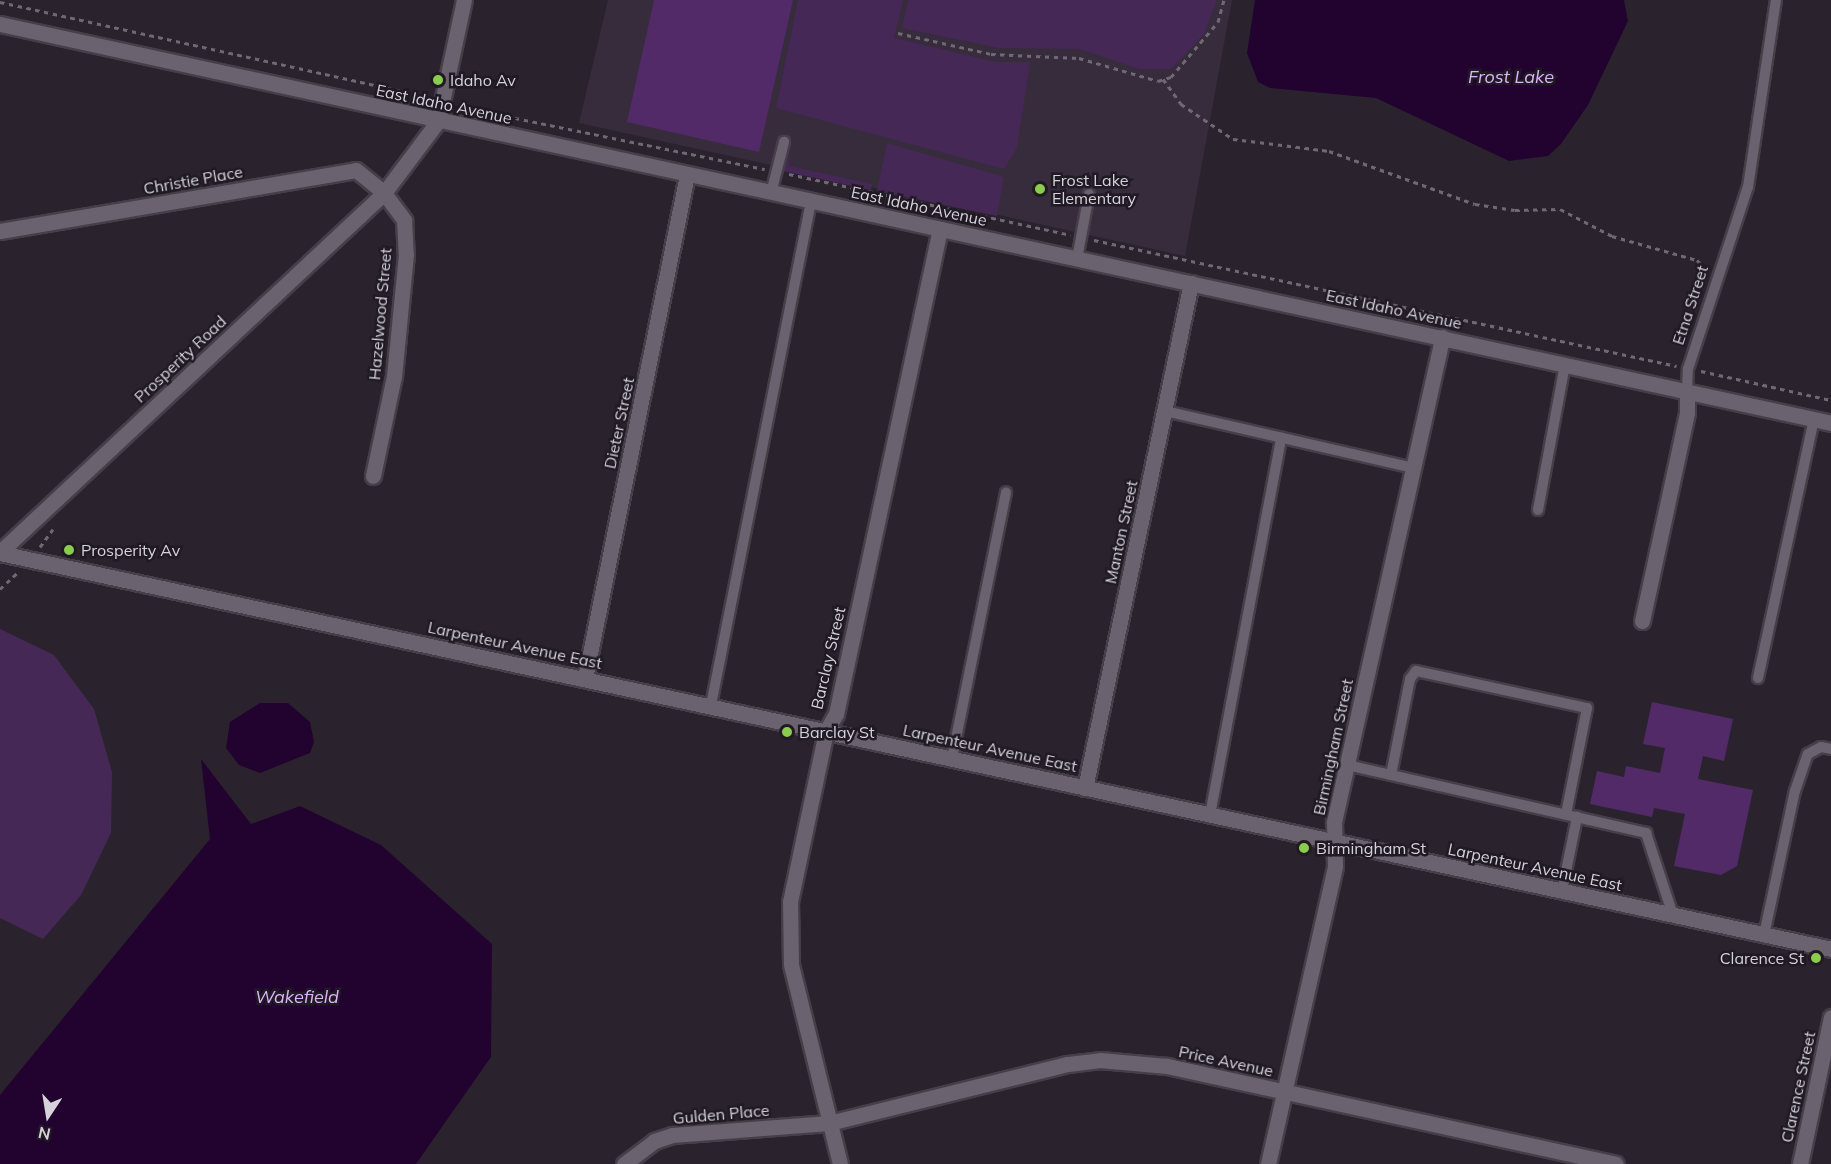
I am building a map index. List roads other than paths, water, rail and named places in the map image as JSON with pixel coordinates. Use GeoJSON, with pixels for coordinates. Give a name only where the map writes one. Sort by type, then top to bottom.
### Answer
{"type":"FeatureCollection","features":[{"type":"Feature","properties":{"kind":"street"},"geometry":{"type":"LineString","coordinates":[[384,194],[438,122],[464,0]]}},
{"type":"Feature","properties":{"kind":"street","name":"East Idaho Avenue"},"geometry":{"type":"LineString","coordinates":[[0,24],[438,122],[1442,337],[1831,423]]}},
{"type":"Feature","properties":{"kind":"street","name":"Christie Place"},"geometry":{"type":"LineString","coordinates":[[0,231],[356,170],[384,194]]}},
{"type":"Feature","properties":{"kind":"street","name":"Dieter Street"},"geometry":{"type":"LineString","coordinates":[[585,678],[687,175]]}},
{"type":"Feature","properties":{"kind":"street","name":"Hazelwood Street"},"geometry":{"type":"LineString","coordinates":[[373,476],[394,376],[406,254],[404,220],[384,194]]}},
{"type":"Feature","properties":{"kind":"street","name":"Prosperity Road"},"geometry":{"type":"LineString","coordinates":[[0,552],[384,194]]}},
{"type":"Feature","properties":{"kind":"street","name":"Barclay Street"},"geometry":{"type":"LineString","coordinates":[[840,1164],[798,997],[789,933],[795,871],[826,731],[836,714],[940,229]]}},
{"type":"Feature","properties":{"kind":"street","name":"Manton Street"},"geometry":{"type":"LineString","coordinates":[[1085,788],[1191,283]]}},
{"type":"Feature","properties":{"kind":"street","name":"Birmingham Street"},"geometry":{"type":"LineString","coordinates":[[1268,1164],[1335,866],[1334,822],[1442,337]]}},
{"type":"Feature","properties":{"kind":"street","name":"Etna Street"},"geometry":{"type":"LineString","coordinates":[[1642,621],[1687,413],[1687,392]]}},
{"type":"Feature","properties":{"kind":"street","name":"Larpenteur Avenue East"},"geometry":{"type":"LineString","coordinates":[[0,552],[1764,935],[1831,946]]}},
{"type":"Feature","properties":{"kind":"street","name":"Clarence Street"},"geometry":{"type":"LineString","coordinates":[[1800,1164],[1831,1017]]}},
{"type":"Feature","properties":{"kind":"street","name":"Price Avenue"},"geometry":{"type":"LineString","coordinates":[[829,1123],[1068,1064],[1100,1060],[1167,1066],[1615,1164]]}},
{"type":"Feature","properties":{"kind":"street","name":"Gulden Place"},"geometry":{"type":"LineString","coordinates":[[624,1164],[646,1146],[672,1135],[829,1123]]}},
{"type":"Feature","properties":{"kind":"lane","name":"Etna Street"},"geometry":{"type":"LineString","coordinates":[[1687,392],[1688,369],[1748,187],[1776,0]]}},
{"type":"Feature","properties":{"kind":"lane"},"geometry":{"type":"LineString","coordinates":[[771,193],[784,142]]}},
{"type":"Feature","properties":{"kind":"lane"},"geometry":{"type":"LineString","coordinates":[[1077,259],[1089,194]]}},
{"type":"Feature","properties":{"kind":"lane"},"geometry":{"type":"LineString","coordinates":[[711,705],[811,202]]}},
{"type":"Feature","properties":{"kind":"lane"},"geometry":{"type":"LineString","coordinates":[[1538,510],[1565,364]]}},
{"type":"Feature","properties":{"kind":"lane"},"geometry":{"type":"LineString","coordinates":[[1165,411],[1413,468]]}},
{"type":"Feature","properties":{"kind":"lane"},"geometry":{"type":"LineString","coordinates":[[1758,678],[1814,419]]}},
{"type":"Feature","properties":{"kind":"lane"},"geometry":{"type":"LineString","coordinates":[[1210,815],[1281,438]]}},
{"type":"Feature","properties":{"kind":"lane"},"geometry":{"type":"LineString","coordinates":[[952,758],[1006,492]]}},
{"type":"Feature","properties":{"kind":"lane"},"geometry":{"type":"LineString","coordinates":[[1391,775],[1410,679],[1416,671],[1587,708],[1562,891]]}},
{"type":"Feature","properties":{"kind":"lane"},"geometry":{"type":"LineString","coordinates":[[1764,935],[1794,792],[1808,754],[1821,747],[1831,749]]}},
{"type":"Feature","properties":{"kind":"lane"},"geometry":{"type":"LineString","coordinates":[[1347,765],[1646,833],[1673,915]]}},
{"type":"Feature","properties":{"kind":"water","name":"Frost Lake"},"geometry":{"type":"Polygon","coordinates":[[[1255,0],[1624,0],[1628,21],[1588,105],[1561,144],[1548,156],[1509,161],[1376,98],[1270,88],[1258,82],[1247,53],[1255,0]]]}},
{"type":"Feature","properties":{"kind":"water"},"geometry":{"type":"Polygon","coordinates":[[[260,703],[288,703],[310,722],[314,742],[310,753],[260,773],[239,765],[226,748],[230,722],[260,703]]]}},
{"type":"Feature","properties":{"kind":"water","name":"Wakefield"},"geometry":{"type":"Polygon","coordinates":[[[201,759],[251,824],[300,806],[381,845],[492,944],[491,1057],[416,1164],[0,1164],[0,1095],[210,839],[201,759]]]}},
{"type":"Feature","properties":{"kind":"place","name":"Idaho Av"},"geometry":{"type":"Point","coordinates":[438,80]}},
{"type":"Feature","properties":{"kind":"place","name":"Frost Lake Elementary"},"geometry":{"type":"Point","coordinates":[1040,189]}},
{"type":"Feature","properties":{"kind":"place","name":"Prosperity Av"},"geometry":{"type":"Point","coordinates":[69,550]}},
{"type":"Feature","properties":{"kind":"place","name":"Barclay St"},"geometry":{"type":"Point","coordinates":[787,732]}},
{"type":"Feature","properties":{"kind":"place","name":"Birmingham St"},"geometry":{"type":"Point","coordinates":[1304,848]}},
{"type":"Feature","properties":{"kind":"place","name":"Clarence St"},"geometry":{"type":"Point","coordinates":[1816,958]}}]}
